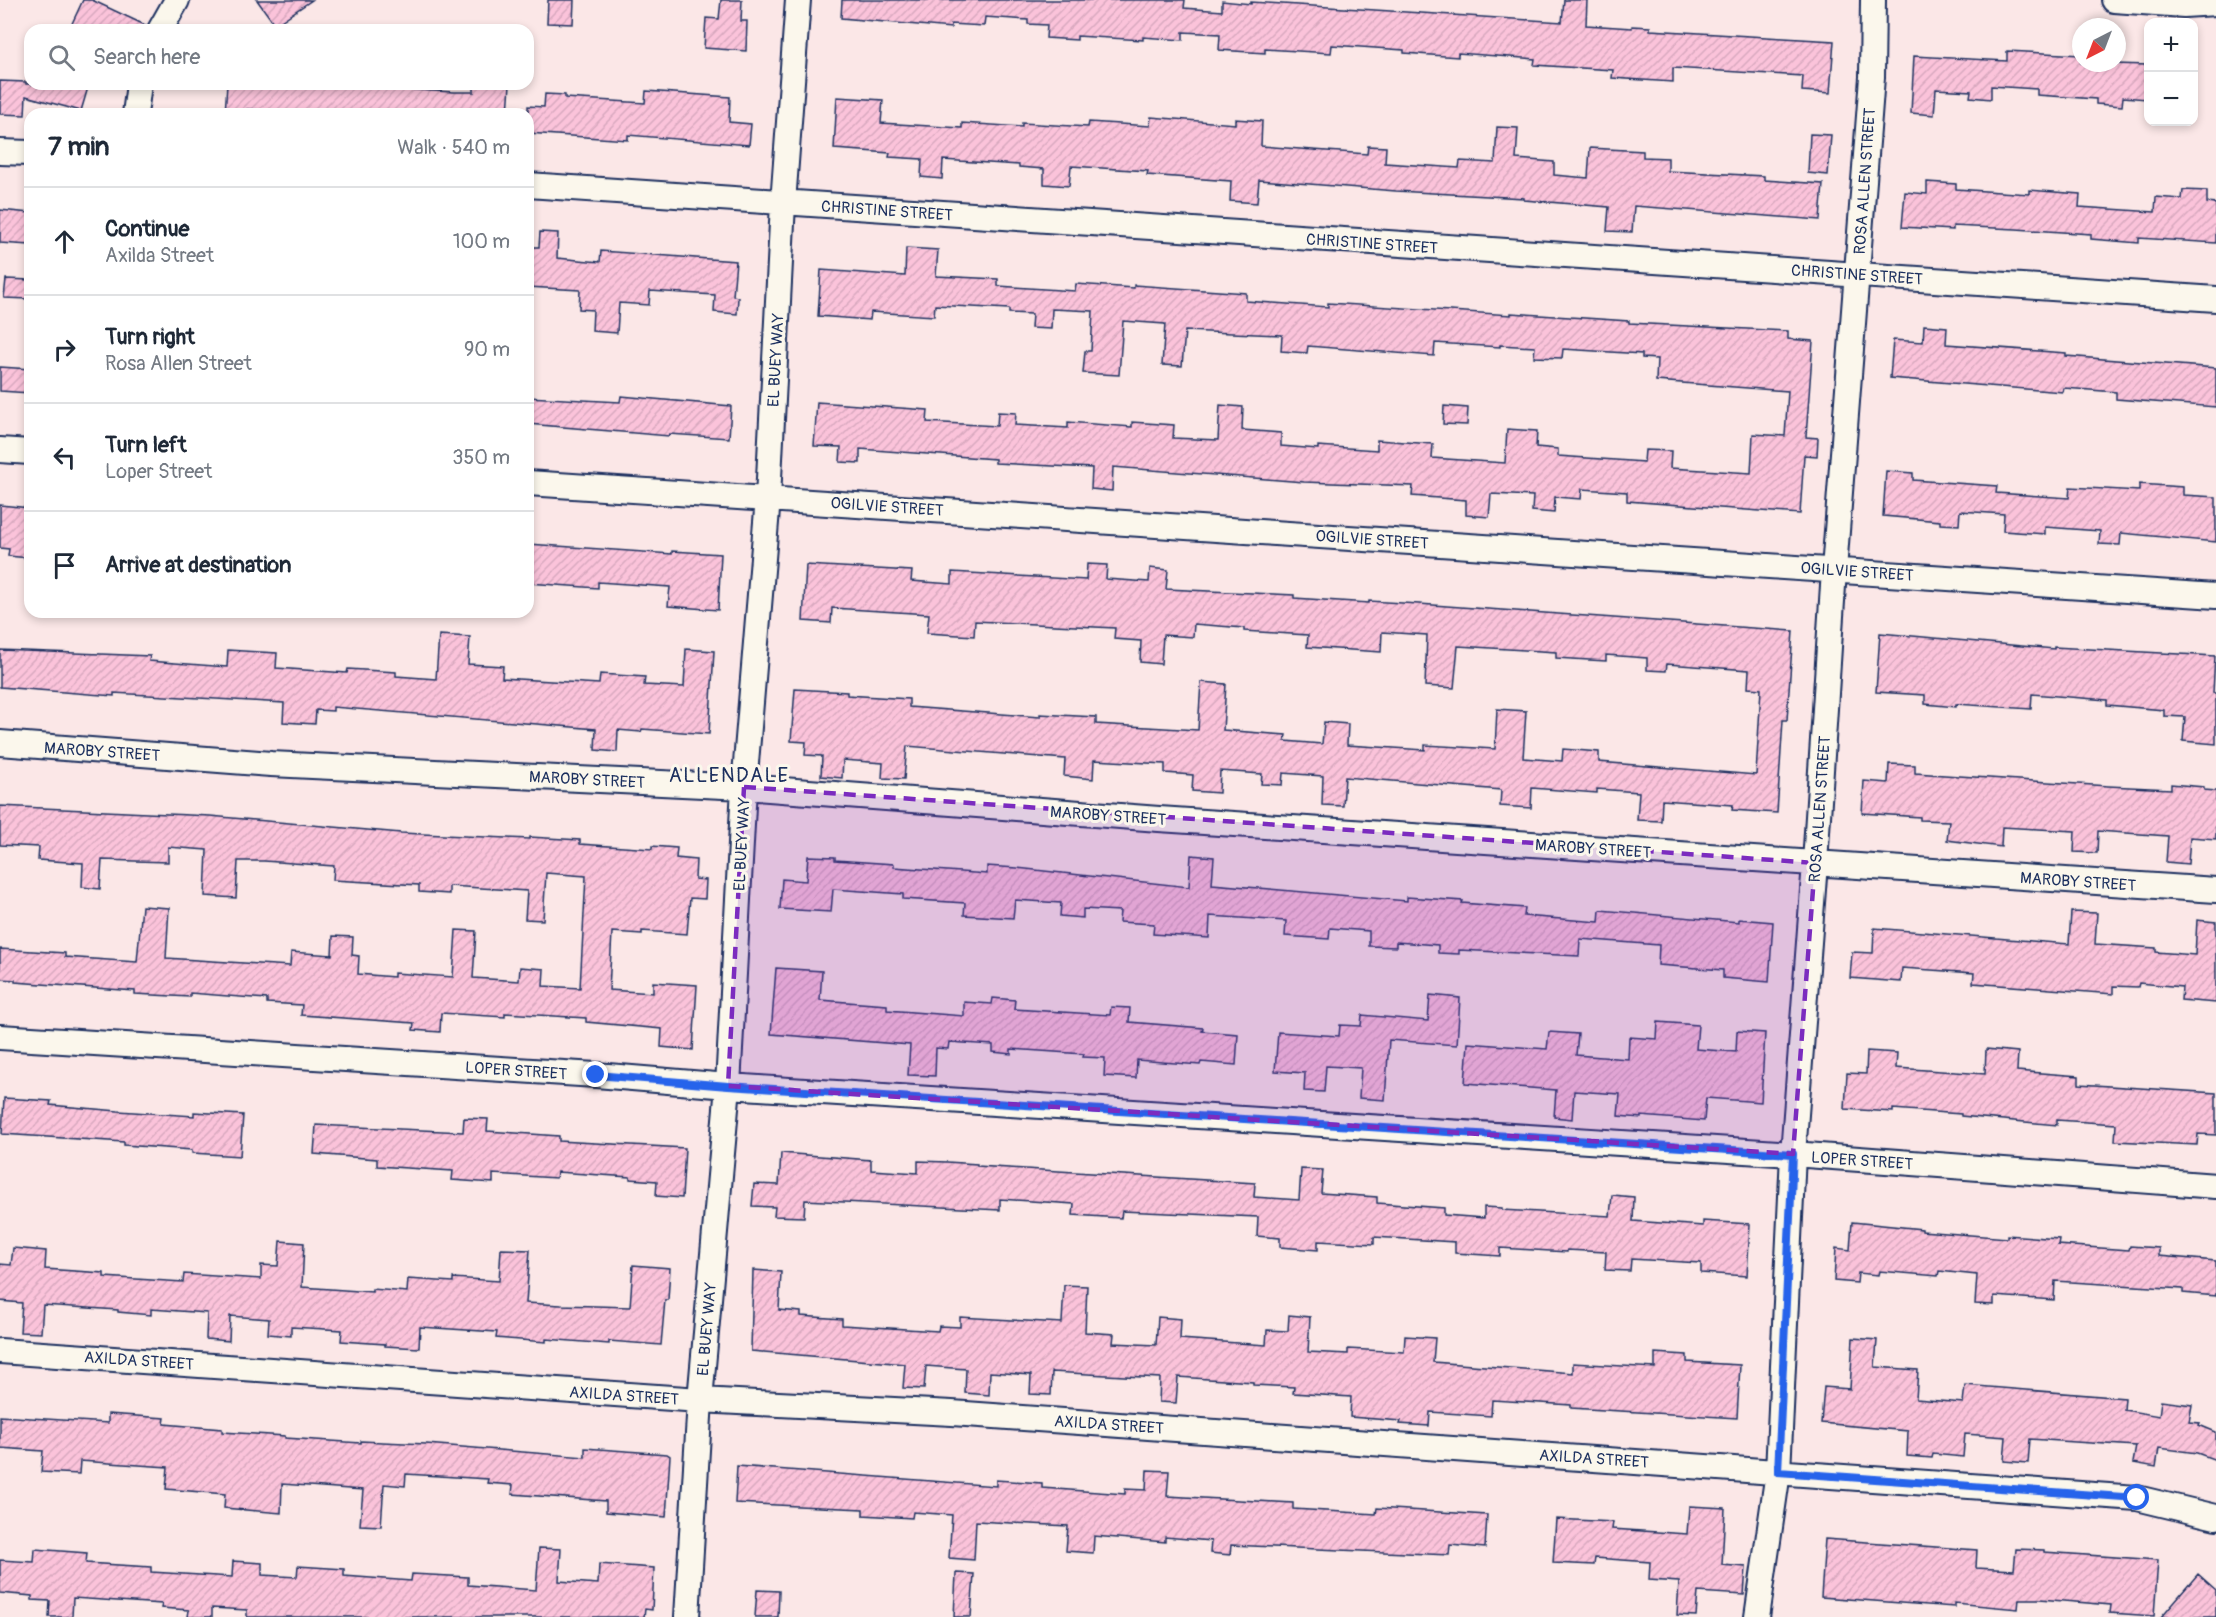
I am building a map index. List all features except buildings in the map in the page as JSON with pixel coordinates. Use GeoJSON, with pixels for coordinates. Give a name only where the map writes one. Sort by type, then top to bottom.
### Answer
{"type":"FeatureCollection","features":[{"type":"Feature","properties":{"kind":"street"},"geometry":{"type":"LineString","coordinates":[[163,24],[177,0]]}},
{"type":"Feature","properties":{"kind":"street","name":"EL BUEY WAY"},"geometry":{"type":"LineString","coordinates":[[687,1617],[700,1400],[728,1086],[744,787],[768,498],[783,203],[798,0]]}},
{"type":"Feature","properties":{"kind":"street","name":"ROSA ALLEN STREET"},"geometry":{"type":"LineString","coordinates":[[1757,1617],[1778,1472],[1793,1154],[1834,570],[1872,77],[1873,0]]}},
{"type":"Feature","properties":{"kind":"street"},"geometry":{"type":"LineString","coordinates":[[2114,0],[2184,6],[2216,3]]}},
{"type":"Feature","properties":{"kind":"street"},"geometry":{"type":"LineString","coordinates":[[136,108],[138,90]]}},
{"type":"Feature","properties":{"kind":"street"},"geometry":{"type":"LineString","coordinates":[[0,152],[24,153]]}},
{"type":"Feature","properties":{"kind":"street","name":"CHRISTINE STREET"},"geometry":{"type":"LineString","coordinates":[[534,185],[2216,299]]}},
{"type":"Feature","properties":{"kind":"street"},"geometry":{"type":"LineString","coordinates":[[0,450],[24,452]]}},
{"type":"Feature","properties":{"kind":"street","name":"OGILVIE STREET"},"geometry":{"type":"LineString","coordinates":[[534,483],[2216,596]]}},
{"type":"Feature","properties":{"kind":"street","name":"MAROBY STREET"},"geometry":{"type":"LineString","coordinates":[[0,743],[271,764],[744,787],[1158,819],[2216,890]]}},
{"type":"Feature","properties":{"kind":"street","name":"LOPER STREET"},"geometry":{"type":"LineString","coordinates":[[0,1037],[1793,1154],[2216,1186]]}},
{"type":"Feature","properties":{"kind":"street","name":"AXILDA STREET"},"geometry":{"type":"LineString","coordinates":[[0,1351],[700,1400],[952,1413],[2137,1498],[2216,1516]]}},
{"type":"Feature","properties":{"kind":"highlighted area"},"geometry":{"type":"Polygon","coordinates":[[[744,787],[1815,863],[1793,1154],[728,1086],[744,787]]]}},
{"type":"Feature","properties":{"kind":"district","name":"ALLENDALE"},"geometry":{"type":"Point","coordinates":[729,775]}},
{"type":"Feature","properties":{"kind":"route"},"geometry":{"type":"LineString","coordinates":[[596,1075],[728,1086],[1793,1154],[1778,1472],[2137,1498]]}}]}
